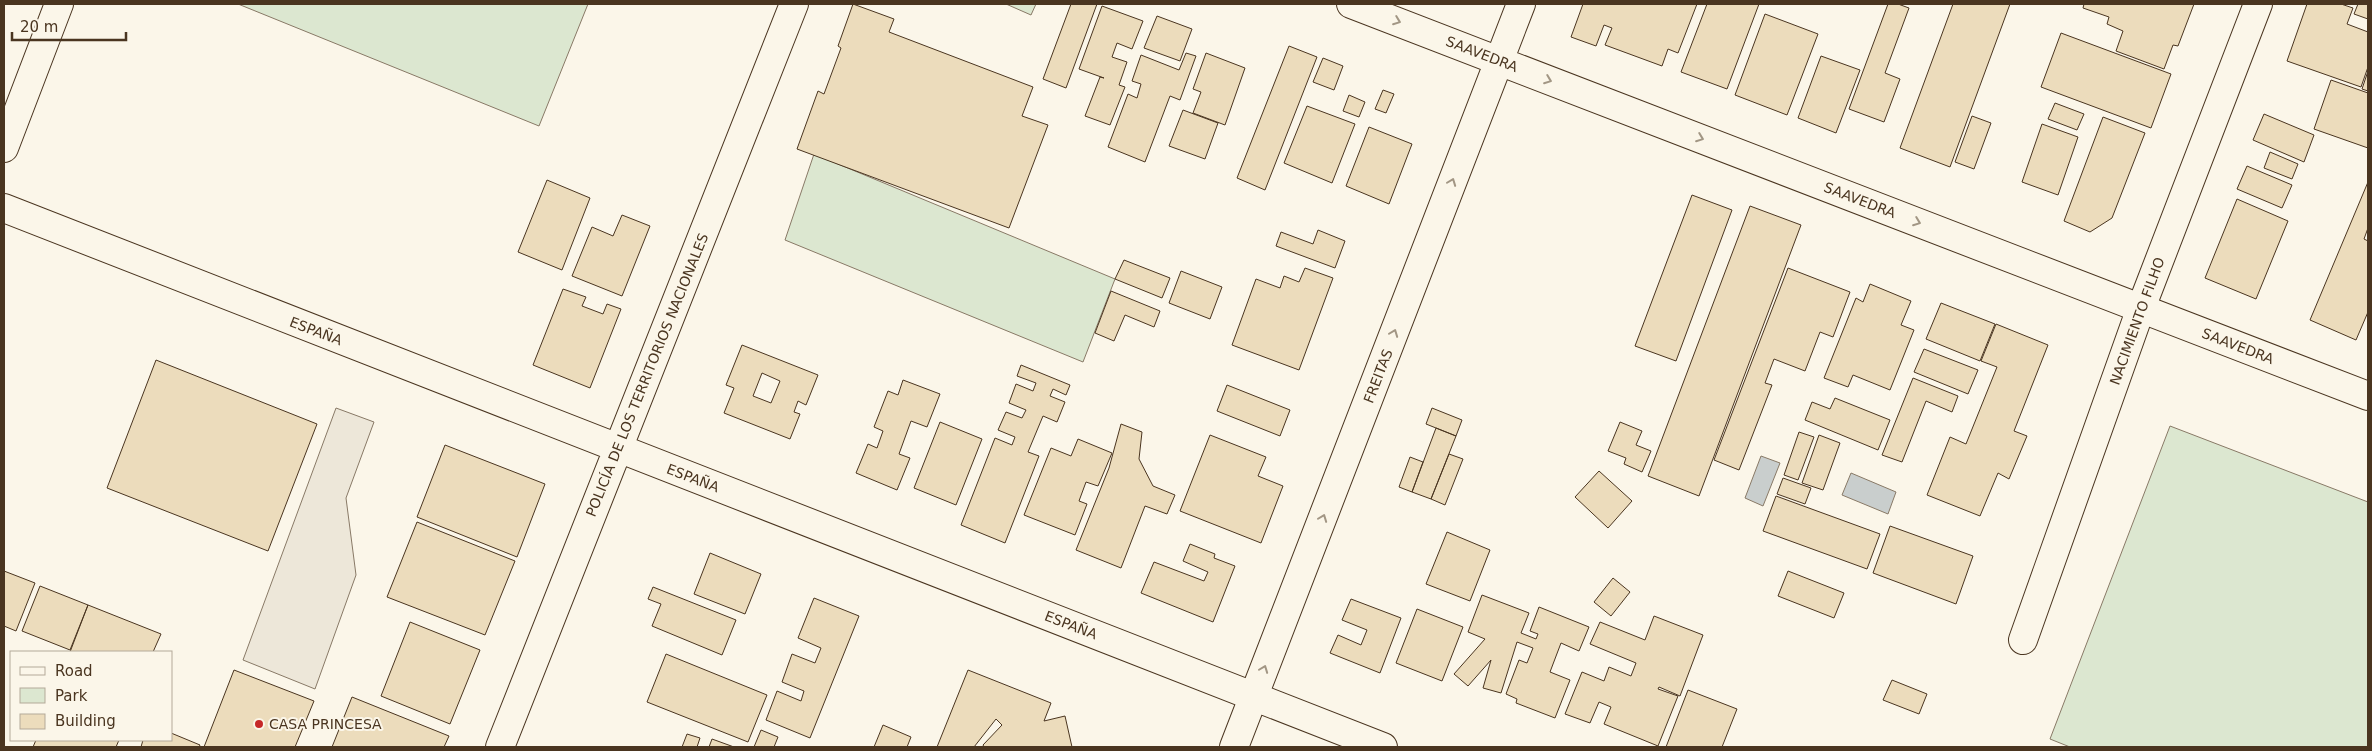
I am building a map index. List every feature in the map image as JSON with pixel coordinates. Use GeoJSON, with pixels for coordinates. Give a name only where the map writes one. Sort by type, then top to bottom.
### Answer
{"type":"FeatureCollection","features":[{"type":"Feature","properties":{"kind":"street"},"geometry":{"type":"LineString","coordinates":[[4,148],[59,4]]}},
{"type":"Feature","properties":{"kind":"street","name":"POLICÍA DE LOS TERRITORIOS NACIONALES"},"geometry":{"type":"LineString","coordinates":[[500,747],[794,4]]}},
{"type":"Feature","properties":{"kind":"street","name":"SAAVEDRA"},"geometry":{"type":"LineString","coordinates":[[1351,4],[2368,396]]}},
{"type":"Feature","properties":{"kind":"street","name":"FREITAS"},"geometry":{"type":"LineString","coordinates":[[1234,747],[1521,4]]}},
{"type":"Feature","properties":{"kind":"street","name":"NACIMIENTO FILHO"},"geometry":{"type":"LineString","coordinates":[[2022,640],[2141,308],[2258,4]]}},
{"type":"Feature","properties":{"kind":"street","name":"ESPAÑA"},"geometry":{"type":"LineString","coordinates":[[4,208],[1383,747]]}},
{"type":"Feature","properties":{"kind":"green space"},"geometry":{"type":"Polygon","coordinates":[[[238,4],[588,4],[539,126],[238,4]]]}},
{"type":"Feature","properties":{"kind":"green space"},"geometry":{"type":"Polygon","coordinates":[[[1006,4],[1036,4],[1031,15],[1006,4]]]}},
{"type":"Feature","properties":{"kind":"green space"},"geometry":{"type":"Polygon","coordinates":[[[814,154],[1115,279],[1083,362],[785,240],[814,154]]]}},
{"type":"Feature","properties":{"kind":"green space"},"geometry":{"type":"Polygon","coordinates":[[[2170,426],[2368,502],[2368,747],[2070,747],[2050,739],[2170,426]]]}},
{"type":"Feature","properties":{"kind":"shaded area"},"geometry":{"type":"Polygon","coordinates":[[[336,408],[374,422],[346,498],[356,575],[315,689],[243,660],[336,408]]]}},
{"type":"Feature","properties":{"kind":"shaded area"},"geometry":{"type":"Polygon","coordinates":[[[1761,456],[1780,463],[1763,506],[1745,498],[1761,456]]]}},
{"type":"Feature","properties":{"kind":"shaded area"},"geometry":{"type":"Polygon","coordinates":[[[1851,473],[1896,492],[1888,514],[1842,495],[1851,473]]]}},
{"type":"Feature","properties":{"kind":"building"},"geometry":{"type":"Polygon","coordinates":[[[853,4],[894,19],[889,32],[1033,87],[1022,116],[1048,125],[1009,228],[797,149],[818,91],[824,94],[841,48],[838,46],[853,4]]]}},
{"type":"Feature","properties":{"kind":"building"},"geometry":{"type":"Polygon","coordinates":[[[1071,4],[1097,4],[1066,88],[1043,79],[1071,4]]]}},
{"type":"Feature","properties":{"kind":"building"},"geometry":{"type":"Polygon","coordinates":[[[1583,4],[1697,4],[1678,53],[1668,49],[1662,66],[1605,45],[1612,28],[1604,25],[1596,46],[1571,37],[1583,4]]]}},
{"type":"Feature","properties":{"kind":"building"},"geometry":{"type":"Polygon","coordinates":[[[1707,4],[1759,4],[1727,89],[1681,72],[1707,4]]]}},
{"type":"Feature","properties":{"kind":"building"},"geometry":{"type":"Polygon","coordinates":[[[1888,4],[1898,4],[1909,8],[1885,73],[1900,79],[1884,122],[1849,109],[1888,4]]]}},
{"type":"Feature","properties":{"kind":"building"},"geometry":{"type":"Polygon","coordinates":[[[1953,4],[2010,4],[1950,167],[1900,148],[1953,4]]]}},
{"type":"Feature","properties":{"kind":"building"},"geometry":{"type":"Polygon","coordinates":[[[2084,4],[2194,4],[2178,46],[2173,45],[2164,69],[2116,51],[2123,31],[2107,24],[2109,17],[2083,8],[2084,4]]]}},
{"type":"Feature","properties":{"kind":"building"},"geometry":{"type":"Polygon","coordinates":[[[2307,4],[2341,4],[2353,8],[2347,24],[2368,32],[2368,67],[2361,87],[2287,61],[2307,4]]]}},
{"type":"Feature","properties":{"kind":"building"},"geometry":{"type":"Polygon","coordinates":[[[2358,4],[2368,4],[2368,19],[2354,14],[2358,4]]]}},
{"type":"Feature","properties":{"kind":"building"},"geometry":{"type":"Polygon","coordinates":[[[1102,6],[1143,21],[1132,49],[1117,43],[1112,57],[1127,62],[1119,85],[1125,87],[1110,125],[1085,116],[1100,77],[1104,78],[1079,69],[1102,6]]]}},
{"type":"Feature","properties":{"kind":"building"},"geometry":{"type":"Polygon","coordinates":[[[1765,14],[1818,34],[1787,115],[1735,95],[1765,14]]]}},
{"type":"Feature","properties":{"kind":"building"},"geometry":{"type":"Polygon","coordinates":[[[1157,16],[1192,29],[1180,61],[1144,48],[1157,16]]]}},
{"type":"Feature","properties":{"kind":"building"},"geometry":{"type":"Polygon","coordinates":[[[2061,33],[2171,74],[2151,128],[2041,87],[2061,33]]]}},
{"type":"Feature","properties":{"kind":"building"},"geometry":{"type":"Polygon","coordinates":[[[1289,46],[1317,57],[1265,190],[1237,178],[1289,46]]]}},
{"type":"Feature","properties":{"kind":"building"},"geometry":{"type":"Polygon","coordinates":[[[1186,53],[1196,56],[1180,100],[1170,96],[1145,162],[1108,147],[1128,94],[1137,98],[1141,84],[1132,81],[1141,55],[1179,70],[1186,53]]]}},
{"type":"Feature","properties":{"kind":"building"},"geometry":{"type":"Polygon","coordinates":[[[1206,53],[1245,68],[1225,125],[1193,113],[1201,92],[1193,89],[1206,53]]]}},
{"type":"Feature","properties":{"kind":"building"},"geometry":{"type":"Polygon","coordinates":[[[1821,56],[1860,70],[1836,133],[1798,118],[1821,56]]]}},
{"type":"Feature","properties":{"kind":"building"},"geometry":{"type":"Polygon","coordinates":[[[1323,58],[1343,66],[1334,90],[1313,82],[1323,58]]]}},
{"type":"Feature","properties":{"kind":"building"},"geometry":{"type":"Polygon","coordinates":[[[2368,71],[2368,91],[2362,89],[2368,71]]]}},
{"type":"Feature","properties":{"kind":"building"},"geometry":{"type":"Polygon","coordinates":[[[2331,80],[2368,93],[2368,148],[2314,129],[2331,80]]]}},
{"type":"Feature","properties":{"kind":"building"},"geometry":{"type":"Polygon","coordinates":[[[1383,90],[1394,94],[1386,113],[1375,109],[1383,90]]]}},
{"type":"Feature","properties":{"kind":"building"},"geometry":{"type":"Polygon","coordinates":[[[1349,95],[1365,102],[1359,117],[1343,111],[1349,95]]]}},
{"type":"Feature","properties":{"kind":"building"},"geometry":{"type":"Polygon","coordinates":[[[2055,103],[2084,114],[2077,130],[2048,119],[2055,103]]]}},
{"type":"Feature","properties":{"kind":"building"},"geometry":{"type":"Polygon","coordinates":[[[1307,106],[1355,124],[1332,183],[1284,163],[1307,106]]]}},
{"type":"Feature","properties":{"kind":"building"},"geometry":{"type":"Polygon","coordinates":[[[1183,110],[1218,123],[1205,159],[1169,146],[1183,110]]]}},
{"type":"Feature","properties":{"kind":"building"},"geometry":{"type":"Polygon","coordinates":[[[2264,114],[2314,135],[2304,162],[2253,140],[2264,114]]]}},
{"type":"Feature","properties":{"kind":"building"},"geometry":{"type":"Polygon","coordinates":[[[1972,116],[1991,123],[1974,169],[1955,162],[1972,116]]]}},
{"type":"Feature","properties":{"kind":"building"},"geometry":{"type":"Polygon","coordinates":[[[2103,117],[2145,133],[2112,218],[2090,232],[2064,221],[2103,117]]]}},
{"type":"Feature","properties":{"kind":"building"},"geometry":{"type":"Polygon","coordinates":[[[2042,124],[2078,137],[2058,195],[2022,182],[2042,124]]]}},
{"type":"Feature","properties":{"kind":"building"},"geometry":{"type":"Polygon","coordinates":[[[1369,127],[1412,144],[1389,204],[1346,186],[1369,127]]]}},
{"type":"Feature","properties":{"kind":"building"},"geometry":{"type":"Polygon","coordinates":[[[2270,152],[2298,164],[2292,179],[2264,168],[2270,152]]]}},
{"type":"Feature","properties":{"kind":"building"},"geometry":{"type":"Polygon","coordinates":[[[2247,166],[2292,185],[2282,208],[2237,189],[2247,166]]]}},
{"type":"Feature","properties":{"kind":"building"},"geometry":{"type":"Polygon","coordinates":[[[547,180],[590,198],[562,270],[518,252],[547,180]]]}},
{"type":"Feature","properties":{"kind":"building"},"geometry":{"type":"Polygon","coordinates":[[[2368,182],[2368,228],[2364,239],[2368,241],[2368,312],[2356,340],[2310,320],[2368,182]]]}},
{"type":"Feature","properties":{"kind":"building"},"geometry":{"type":"Polygon","coordinates":[[[1692,195],[1732,210],[1676,361],[1635,346],[1692,195]]]}},
{"type":"Feature","properties":{"kind":"building"},"geometry":{"type":"Polygon","coordinates":[[[2237,199],[2288,221],[2256,299],[2205,278],[2237,199]]]}},
{"type":"Feature","properties":{"kind":"building"},"geometry":{"type":"Polygon","coordinates":[[[1750,206],[1801,225],[1699,496],[1648,476],[1750,206]]]}},
{"type":"Feature","properties":{"kind":"building"},"geometry":{"type":"Polygon","coordinates":[[[622,215],[650,226],[622,296],[572,276],[592,227],[613,236],[622,215]]]}},
{"type":"Feature","properties":{"kind":"building"},"geometry":{"type":"Polygon","coordinates":[[[1318,230],[1345,241],[1335,268],[1276,246],[1281,232],[1313,244],[1318,230]]]}},
{"type":"Feature","properties":{"kind":"building"},"geometry":{"type":"Polygon","coordinates":[[[1124,260],[1170,278],[1162,298],[1115,279],[1124,260]]]}},
{"type":"Feature","properties":{"kind":"building"},"geometry":{"type":"Polygon","coordinates":[[[1305,268],[1333,278],[1299,370],[1232,345],[1256,279],[1280,288],[1284,276],[1299,282],[1305,268]]]}},
{"type":"Feature","properties":{"kind":"building"},"geometry":{"type":"Polygon","coordinates":[[[1788,268],[1850,292],[1833,337],[1820,332],[1805,371],[1774,359],[1765,383],[1772,385],[1739,470],[1714,460],[1788,268]]]}},
{"type":"Feature","properties":{"kind":"building"},"geometry":{"type":"Polygon","coordinates":[[[1181,271],[1222,287],[1210,319],[1169,303],[1181,271]]]}},
{"type":"Feature","properties":{"kind":"building"},"geometry":{"type":"Polygon","coordinates":[[[1870,284],[1911,301],[1901,325],[1914,330],[1890,390],[1853,375],[1848,387],[1824,378],[1856,298],[1863,302],[1870,284]]]}},
{"type":"Feature","properties":{"kind":"building"},"geometry":{"type":"Polygon","coordinates":[[[563,289],[586,297],[582,306],[603,314],[607,304],[621,309],[590,388],[533,365],[563,289]]]}},
{"type":"Feature","properties":{"kind":"building"},"geometry":{"type":"Polygon","coordinates":[[[1111,291],[1160,311],[1154,327],[1125,315],[1114,341],[1095,333],[1111,291]]]}},
{"type":"Feature","properties":{"kind":"building"},"geometry":{"type":"Polygon","coordinates":[[[1941,303],[1995,324],[1980,361],[1926,339],[1941,303]]]}},
{"type":"Feature","properties":{"kind":"building"},"geometry":{"type":"Polygon","coordinates":[[[1996,324],[2048,345],[2014,431],[2027,436],[2009,479],[1998,473],[1980,516],[1927,495],[1950,437],[1966,444],[1997,367],[1981,361],[1996,324]]]}},
{"type":"Feature","properties":{"kind":"building"},"geometry":{"type":"Polygon","coordinates":[[[742,345],[818,375],[806,405],[798,401],[794,412],[800,414],[790,439],[724,413],[734,388],[726,385],[742,345]],[[762,373],[753,396],[771,403],[780,381],[762,373]]]}},
{"type":"Feature","properties":{"kind":"building"},"geometry":{"type":"Polygon","coordinates":[[[1924,349],[1978,370],[1968,394],[1914,372],[1924,349]]]}},
{"type":"Feature","properties":{"kind":"building"},"geometry":{"type":"Polygon","coordinates":[[[156,360],[317,424],[268,551],[107,488],[156,360]]]}},
{"type":"Feature","properties":{"kind":"building"},"geometry":{"type":"Polygon","coordinates":[[[1021,365],[1070,385],[1066,395],[1053,389],[1050,396],[1065,402],[1057,422],[1043,416],[1028,452],[1039,456],[1005,543],[961,525],[995,438],[1012,445],[1015,437],[998,430],[1006,412],[1022,418],[1026,410],[1009,403],[1016,384],[1033,391],[1036,383],[1017,376],[1021,365]]]}},
{"type":"Feature","properties":{"kind":"building"},"geometry":{"type":"Polygon","coordinates":[[[1913,378],[1958,396],[1952,412],[1926,401],[1902,462],[1882,455],[1913,378]]]}},
{"type":"Feature","properties":{"kind":"building"},"geometry":{"type":"Polygon","coordinates":[[[903,380],[940,394],[927,427],[911,421],[899,454],[910,458],[897,490],[856,473],[868,444],[877,448],[883,431],[874,427],[888,391],[898,395],[903,380]]]}},
{"type":"Feature","properties":{"kind":"building"},"geometry":{"type":"Polygon","coordinates":[[[1227,385],[1290,410],[1280,436],[1217,411],[1227,385]]]}},
{"type":"Feature","properties":{"kind":"building"},"geometry":{"type":"Polygon","coordinates":[[[1835,398],[1890,420],[1878,450],[1805,420],[1812,402],[1830,409],[1835,398]]]}},
{"type":"Feature","properties":{"kind":"building"},"geometry":{"type":"Polygon","coordinates":[[[1432,408],[1462,420],[1456,436],[1426,424],[1432,408]]]}},
{"type":"Feature","properties":{"kind":"building"},"geometry":{"type":"Polygon","coordinates":[[[940,422],[982,439],[956,505],[914,488],[940,422]]]}},
{"type":"Feature","properties":{"kind":"building"},"geometry":{"type":"Polygon","coordinates":[[[1620,422],[1642,431],[1636,445],[1651,451],[1642,472],[1624,464],[1626,458],[1608,451],[1620,422]]]}},
{"type":"Feature","properties":{"kind":"building"},"geometry":{"type":"Polygon","coordinates":[[[1121,424],[1142,432],[1139,459],[1153,486],[1175,495],[1167,514],[1145,506],[1121,568],[1076,550],[1109,468],[1121,424]]]}},
{"type":"Feature","properties":{"kind":"building"},"geometry":{"type":"Polygon","coordinates":[[[1436,428],[1456,436],[1431,499],[1412,492],[1436,428]]]}},
{"type":"Feature","properties":{"kind":"building"},"geometry":{"type":"Polygon","coordinates":[[[1799,432],[1814,437],[1798,480],[1784,475],[1799,432]]]}},
{"type":"Feature","properties":{"kind":"building"},"geometry":{"type":"Polygon","coordinates":[[[1210,435],[1266,457],[1258,476],[1283,486],[1261,543],[1180,511],[1210,435]]]}},
{"type":"Feature","properties":{"kind":"building"},"geometry":{"type":"Polygon","coordinates":[[[1819,435],[1840,443],[1823,490],[1802,483],[1819,435]]]}},
{"type":"Feature","properties":{"kind":"building"},"geometry":{"type":"Polygon","coordinates":[[[1078,439],[1112,453],[1098,486],[1086,482],[1079,501],[1087,504],[1075,535],[1024,515],[1051,448],[1071,456],[1078,439]]]}},
{"type":"Feature","properties":{"kind":"building"},"geometry":{"type":"Polygon","coordinates":[[[445,445],[545,484],[517,557],[417,517],[445,445]]]}},
{"type":"Feature","properties":{"kind":"building"},"geometry":{"type":"Polygon","coordinates":[[[1449,454],[1463,459],[1445,505],[1431,499],[1449,454]]]}},
{"type":"Feature","properties":{"kind":"building"},"geometry":{"type":"Polygon","coordinates":[[[1410,457],[1423,462],[1412,492],[1399,487],[1410,457]]]}},
{"type":"Feature","properties":{"kind":"building"},"geometry":{"type":"Polygon","coordinates":[[[1599,471],[1632,501],[1608,528],[1575,497],[1599,471]]]}},
{"type":"Feature","properties":{"kind":"building"},"geometry":{"type":"Polygon","coordinates":[[[1783,478],[1811,488],[1805,504],[1777,494],[1783,478]]]}},
{"type":"Feature","properties":{"kind":"building"},"geometry":{"type":"Polygon","coordinates":[[[1776,496],[1880,534],[1867,569],[1763,531],[1776,496]]]}},
{"type":"Feature","properties":{"kind":"building"},"geometry":{"type":"Polygon","coordinates":[[[417,522],[515,561],[485,635],[387,597],[417,522]]]}},
{"type":"Feature","properties":{"kind":"building"},"geometry":{"type":"Polygon","coordinates":[[[1890,526],[1973,556],[1956,604],[1873,573],[1890,526]]]}},
{"type":"Feature","properties":{"kind":"building"},"geometry":{"type":"Polygon","coordinates":[[[1447,532],[1490,550],[1470,601],[1426,584],[1447,532]]]}},
{"type":"Feature","properties":{"kind":"building"},"geometry":{"type":"Polygon","coordinates":[[[1190,544],[1215,554],[1214,558],[1235,566],[1213,622],[1141,593],[1154,562],[1204,581],[1208,572],[1183,561],[1190,544]]]}},
{"type":"Feature","properties":{"kind":"building"},"geometry":{"type":"Polygon","coordinates":[[[710,553],[761,574],[745,614],[694,594],[710,553]]]}},
{"type":"Feature","properties":{"kind":"building"},"geometry":{"type":"Polygon","coordinates":[[[4,571],[35,583],[16,631],[4,626],[4,571]]]}},
{"type":"Feature","properties":{"kind":"building"},"geometry":{"type":"Polygon","coordinates":[[[1788,571],[1844,593],[1834,618],[1778,596],[1788,571]]]}},
{"type":"Feature","properties":{"kind":"building"},"geometry":{"type":"Polygon","coordinates":[[[1613,578],[1630,592],[1611,616],[1594,602],[1613,578]]]}},
{"type":"Feature","properties":{"kind":"building"},"geometry":{"type":"Polygon","coordinates":[[[40,586],[88,605],[70,650],[22,631],[40,586]]]}},
{"type":"Feature","properties":{"kind":"building"},"geometry":{"type":"Polygon","coordinates":[[[653,587],[736,620],[722,655],[652,626],[661,604],[648,599],[653,587]]]}},
{"type":"Feature","properties":{"kind":"building"},"geometry":{"type":"Polygon","coordinates":[[[1482,595],[1529,613],[1521,633],[1536,639],[1538,634],[1530,631],[1539,607],[1589,627],[1579,651],[1561,643],[1550,672],[1570,680],[1555,718],[1516,703],[1517,699],[1506,694],[1519,660],[1527,663],[1533,648],[1517,642],[1501,693],[1483,688],[1491,660],[1468,686],[1454,674],[1485,639],[1468,632],[1482,595]]]}},
{"type":"Feature","properties":{"kind":"building"},"geometry":{"type":"Polygon","coordinates":[[[814,598],[859,616],[810,738],[766,720],[777,691],[801,701],[804,691],[782,682],[792,654],[815,663],[821,648],[798,638],[814,598]]]}},
{"type":"Feature","properties":{"kind":"building"},"geometry":{"type":"Polygon","coordinates":[[[1351,599],[1401,618],[1380,673],[1330,653],[1338,635],[1361,645],[1367,630],[1342,620],[1351,599]]]}},
{"type":"Feature","properties":{"kind":"building"},"geometry":{"type":"Polygon","coordinates":[[[88,605],[161,634],[153,651],[70,651],[88,605]]]}},
{"type":"Feature","properties":{"kind":"building"},"geometry":{"type":"Polygon","coordinates":[[[1417,609],[1463,627],[1442,681],[1396,663],[1417,609]]]}},
{"type":"Feature","properties":{"kind":"building"},"geometry":{"type":"Polygon","coordinates":[[[1654,616],[1703,635],[1680,696],[1659,687],[1658,689],[1678,696],[1658,746],[1604,724],[1611,707],[1599,702],[1590,723],[1565,714],[1582,672],[1604,681],[1609,667],[1631,676],[1636,663],[1590,644],[1600,622],[1645,640],[1654,616]]]}},
{"type":"Feature","properties":{"kind":"building"},"geometry":{"type":"Polygon","coordinates":[[[410,622],[480,650],[450,724],[381,696],[410,622]]]}},
{"type":"Feature","properties":{"kind":"building"},"geometry":{"type":"Polygon","coordinates":[[[666,654],[767,695],[748,742],[647,702],[666,654]]]}},
{"type":"Feature","properties":{"kind":"building","name":"CASA PRINCESA"},"geometry":{"type":"Polygon","coordinates":[[[234,670],[314,701],[295,747],[204,747],[234,670]]]}},
{"type":"Feature","properties":{"kind":"building"},"geometry":{"type":"Polygon","coordinates":[[[968,670],[1051,703],[1044,721],[1065,716],[1072,747],[984,747],[983,745],[1002,725],[996,719],[974,747],[937,747],[968,670]]]}},
{"type":"Feature","properties":{"kind":"building"},"geometry":{"type":"Polygon","coordinates":[[[1892,680],[1927,694],[1919,714],[1883,700],[1892,680]]]}},
{"type":"Feature","properties":{"kind":"building"},"geometry":{"type":"Polygon","coordinates":[[[1688,690],[1737,709],[1722,747],[1666,747],[1688,690]]]}},
{"type":"Feature","properties":{"kind":"building"},"geometry":{"type":"Polygon","coordinates":[[[352,697],[449,736],[444,747],[332,747],[352,697]]]}},
{"type":"Feature","properties":{"kind":"building"},"geometry":{"type":"Polygon","coordinates":[[[883,725],[911,737],[907,747],[874,747],[883,725]]]}},
{"type":"Feature","properties":{"kind":"building"},"geometry":{"type":"Polygon","coordinates":[[[761,730],[778,737],[774,747],[754,747],[761,730]]]}},
{"type":"Feature","properties":{"kind":"building"},"geometry":{"type":"Polygon","coordinates":[[[172,733],[200,745],[199,747],[141,747],[143,741],[172,741],[172,733]]]}},
{"type":"Feature","properties":{"kind":"building"},"geometry":{"type":"Polygon","coordinates":[[[687,734],[700,738],[697,747],[682,747],[687,734]]]}},
{"type":"Feature","properties":{"kind":"building"},"geometry":{"type":"Polygon","coordinates":[[[712,739],[734,747],[709,747],[712,739]]]}},
{"type":"Feature","properties":{"kind":"building"},"geometry":{"type":"Polygon","coordinates":[[[36,741],[119,741],[116,747],[33,747],[36,741]]]}},
{"type":"Feature","properties":{"kind":"place","name":"CASA PRINCESA"},"geometry":{"type":"Point","coordinates":[259,724]}}]}
